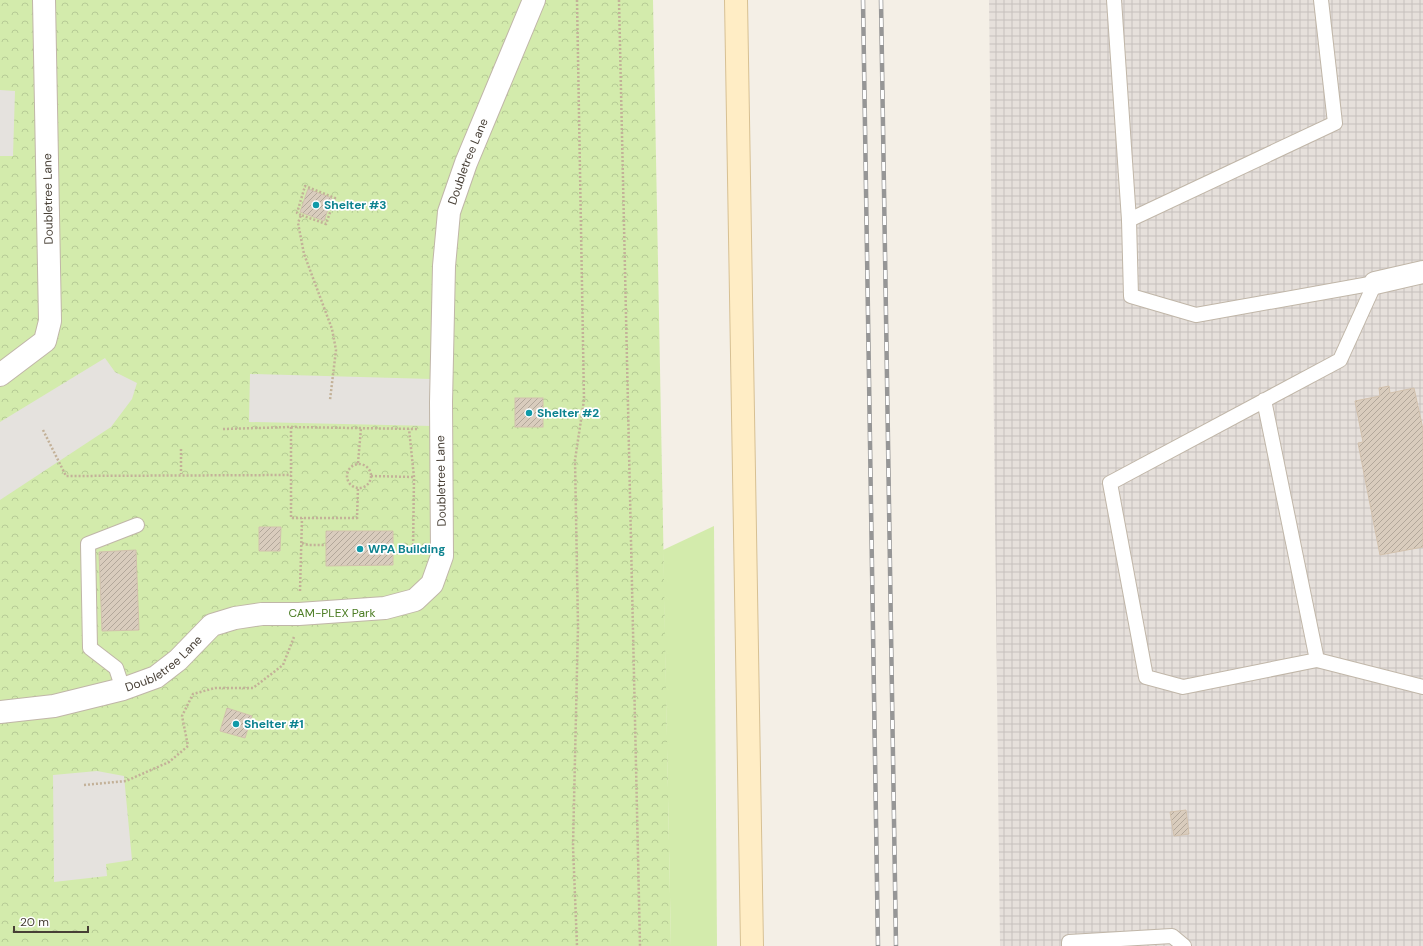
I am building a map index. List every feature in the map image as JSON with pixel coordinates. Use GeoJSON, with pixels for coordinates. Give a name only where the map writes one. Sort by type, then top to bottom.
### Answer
{"type":"FeatureCollection","features":[{"type":"Feature","properties":{"kind":"main road"},"geometry":{"type":"LineString","coordinates":[[736,0],[752,946]]}},
{"type":"Feature","properties":{"kind":"street","name":"Doubletree Lane"},"geometry":{"type":"LineString","coordinates":[[0,375],[45,341],[50,321],[44,0]]}},
{"type":"Feature","properties":{"kind":"street","name":"Doubletree Lane"},"geometry":{"type":"LineString","coordinates":[[0,712],[54,706],[123,689],[156,677],[178,660],[212,625],[235,618],[262,614],[299,614],[385,608],[415,600],[432,584],[442,556],[440,430],[444,266],[449,212],[466,164],[534,0]]}},
{"type":"Feature","properties":{"kind":"street"},"geometry":{"type":"LineString","coordinates":[[1375,282],[1423,272]]}},
{"type":"Feature","properties":{"kind":"lane"},"geometry":{"type":"LineString","coordinates":[[1114,0],[1129,220],[1131,296],[1196,315],[1375,282]]}},
{"type":"Feature","properties":{"kind":"lane"},"geometry":{"type":"LineString","coordinates":[[1129,220],[1335,123],[1321,0]]}},
{"type":"Feature","properties":{"kind":"lane"},"geometry":{"type":"LineString","coordinates":[[1375,282],[1340,360],[1110,483],[1146,677],[1182,687],[1317,660],[1423,687]]}},
{"type":"Feature","properties":{"kind":"lane"},"geometry":{"type":"LineString","coordinates":[[1264,400],[1317,660]]}},
{"type":"Feature","properties":{"kind":"lane"},"geometry":{"type":"LineString","coordinates":[[123,689],[116,668],[90,648],[88,544],[137,525]]}},
{"type":"Feature","properties":{"kind":"lane"},"geometry":{"type":"LineString","coordinates":[[1069,946],[1069,942],[1172,936],[1184,946]]}},
{"type":"Feature","properties":{"kind":"path"},"geometry":{"type":"LineString","coordinates":[[577,0],[584,400],[575,460],[578,626],[573,846],[577,946]]}},
{"type":"Feature","properties":{"kind":"path"},"geometry":{"type":"LineString","coordinates":[[619,0],[640,946]]}},
{"type":"Feature","properties":{"kind":"path"},"geometry":{"type":"LineString","coordinates":[[305,186],[335,198],[326,224],[301,215],[297,213],[305,186]]}},
{"type":"Feature","properties":{"kind":"path"},"geometry":{"type":"LineString","coordinates":[[301,215],[298,223],[304,254],[332,329],[336,350],[330,400]]}},
{"type":"Feature","properties":{"kind":"path"},"geometry":{"type":"LineString","coordinates":[[223,429],[290,427],[440,430]]}},
{"type":"Feature","properties":{"kind":"path"},"geometry":{"type":"LineString","coordinates":[[290,427],[291,518],[357,518],[358,488]]}},
{"type":"Feature","properties":{"kind":"path"},"geometry":{"type":"LineString","coordinates":[[358,463],[361,428]]}},
{"type":"Feature","properties":{"kind":"path"},"geometry":{"type":"LineString","coordinates":[[393,552],[413,553],[414,477],[409,429]]}},
{"type":"Feature","properties":{"kind":"path"},"geometry":{"type":"LineString","coordinates":[[43,430],[66,476],[181,474],[291,475]]}},
{"type":"Feature","properties":{"kind":"path"},"geometry":{"type":"LineString","coordinates":[[181,449],[181,474]]}},
{"type":"Feature","properties":{"kind":"path"},"geometry":{"type":"LineString","coordinates":[[358,463],[368,468],[371,476],[369,483],[358,488],[350,485],[346,474],[350,466],[358,463]]}},
{"type":"Feature","properties":{"kind":"path"},"geometry":{"type":"LineString","coordinates":[[371,476],[414,477]]}},
{"type":"Feature","properties":{"kind":"path"},"geometry":{"type":"LineString","coordinates":[[300,596],[302,518]]}},
{"type":"Feature","properties":{"kind":"path"},"geometry":{"type":"LineString","coordinates":[[302,543],[308,545],[326,545]]}},
{"type":"Feature","properties":{"kind":"path"},"geometry":{"type":"LineString","coordinates":[[84,785],[126,781],[169,762],[188,746],[182,716],[193,694],[215,688],[253,688],[283,665],[295,633]]}},
{"type":"Feature","properties":{"kind":"shaded area"},"geometry":{"type":"Polygon","coordinates":[[[989,0],[1423,0],[1423,946],[1000,946],[989,0]]]}},
{"type":"Feature","properties":{"kind":"shaded area"},"geometry":{"type":"Polygon","coordinates":[[[0,90],[15,91],[13,156],[0,156],[0,90]]]}},
{"type":"Feature","properties":{"kind":"shaded area"},"geometry":{"type":"Polygon","coordinates":[[[105,358],[115,372],[137,383],[132,399],[111,427],[0,500],[0,422],[105,358]]]}},
{"type":"Feature","properties":{"kind":"shaded area"},"geometry":{"type":"Polygon","coordinates":[[[250,374],[432,379],[432,426],[249,422],[250,374]]]}},
{"type":"Feature","properties":{"kind":"shaded area"},"geometry":{"type":"Polygon","coordinates":[[[97,771],[124,776],[132,860],[106,864],[107,876],[54,882],[53,775],[97,771]]]}},
{"type":"Feature","properties":{"kind":"green space","name":"CAM-PLEX Park"},"geometry":{"type":"Polygon","coordinates":[[[0,0],[653,0],[671,946],[0,946],[0,0]]]}},
{"type":"Feature","properties":{"kind":"green space"},"geometry":{"type":"Polygon","coordinates":[[[714,526],[717,946],[671,946],[663,550],[714,526]]]}},
{"type":"Feature","properties":{"kind":"building","name":"Shelter #3"},"geometry":{"type":"Polygon","coordinates":[[[308,189],[332,198],[324,221],[300,212],[308,189]]]}},
{"type":"Feature","properties":{"kind":"building"},"geometry":{"type":"Polygon","coordinates":[[[1389,386],[1390,393],[1414,388],[1423,429],[1423,547],[1380,555],[1358,443],[1363,442],[1355,401],[1380,396],[1379,388],[1389,386]]]}},
{"type":"Feature","properties":{"kind":"building","name":"Shelter #2"},"geometry":{"type":"Polygon","coordinates":[[[515,398],[543,398],[543,427],[515,427],[515,398]]]}},
{"type":"Feature","properties":{"kind":"building"},"geometry":{"type":"Polygon","coordinates":[[[259,527],[281,527],[280,551],[259,551],[259,527]]]}},
{"type":"Feature","properties":{"kind":"building","name":"WPA Building"},"geometry":{"type":"Polygon","coordinates":[[[326,531],[393,531],[393,565],[326,566],[326,531]]]}},
{"type":"Feature","properties":{"kind":"building"},"geometry":{"type":"Polygon","coordinates":[[[136,550],[139,630],[102,631],[99,552],[136,550]]]}},
{"type":"Feature","properties":{"kind":"building","name":"Shelter #1"},"geometry":{"type":"Polygon","coordinates":[[[227,708],[252,716],[245,738],[220,731],[227,708]]]}},
{"type":"Feature","properties":{"kind":"building"},"geometry":{"type":"Polygon","coordinates":[[[1186,810],[1189,834],[1174,836],[1170,812],[1186,810]]]}},
{"type":"Feature","properties":{"kind":"railway"},"geometry":{"type":"LineString","coordinates":[[863,0],[878,946]]}},
{"type":"Feature","properties":{"kind":"railway"},"geometry":{"type":"LineString","coordinates":[[881,0],[896,946]]}},
{"type":"Feature","properties":{"kind":"place","name":"Shelter #3"},"geometry":{"type":"Point","coordinates":[316,205]}},
{"type":"Feature","properties":{"kind":"place","name":"Shelter #2"},"geometry":{"type":"Point","coordinates":[529,413]}},
{"type":"Feature","properties":{"kind":"place","name":"WPA Building"},"geometry":{"type":"Point","coordinates":[360,549]}},
{"type":"Feature","properties":{"kind":"place","name":"Shelter #1"},"geometry":{"type":"Point","coordinates":[236,724]}}]}
